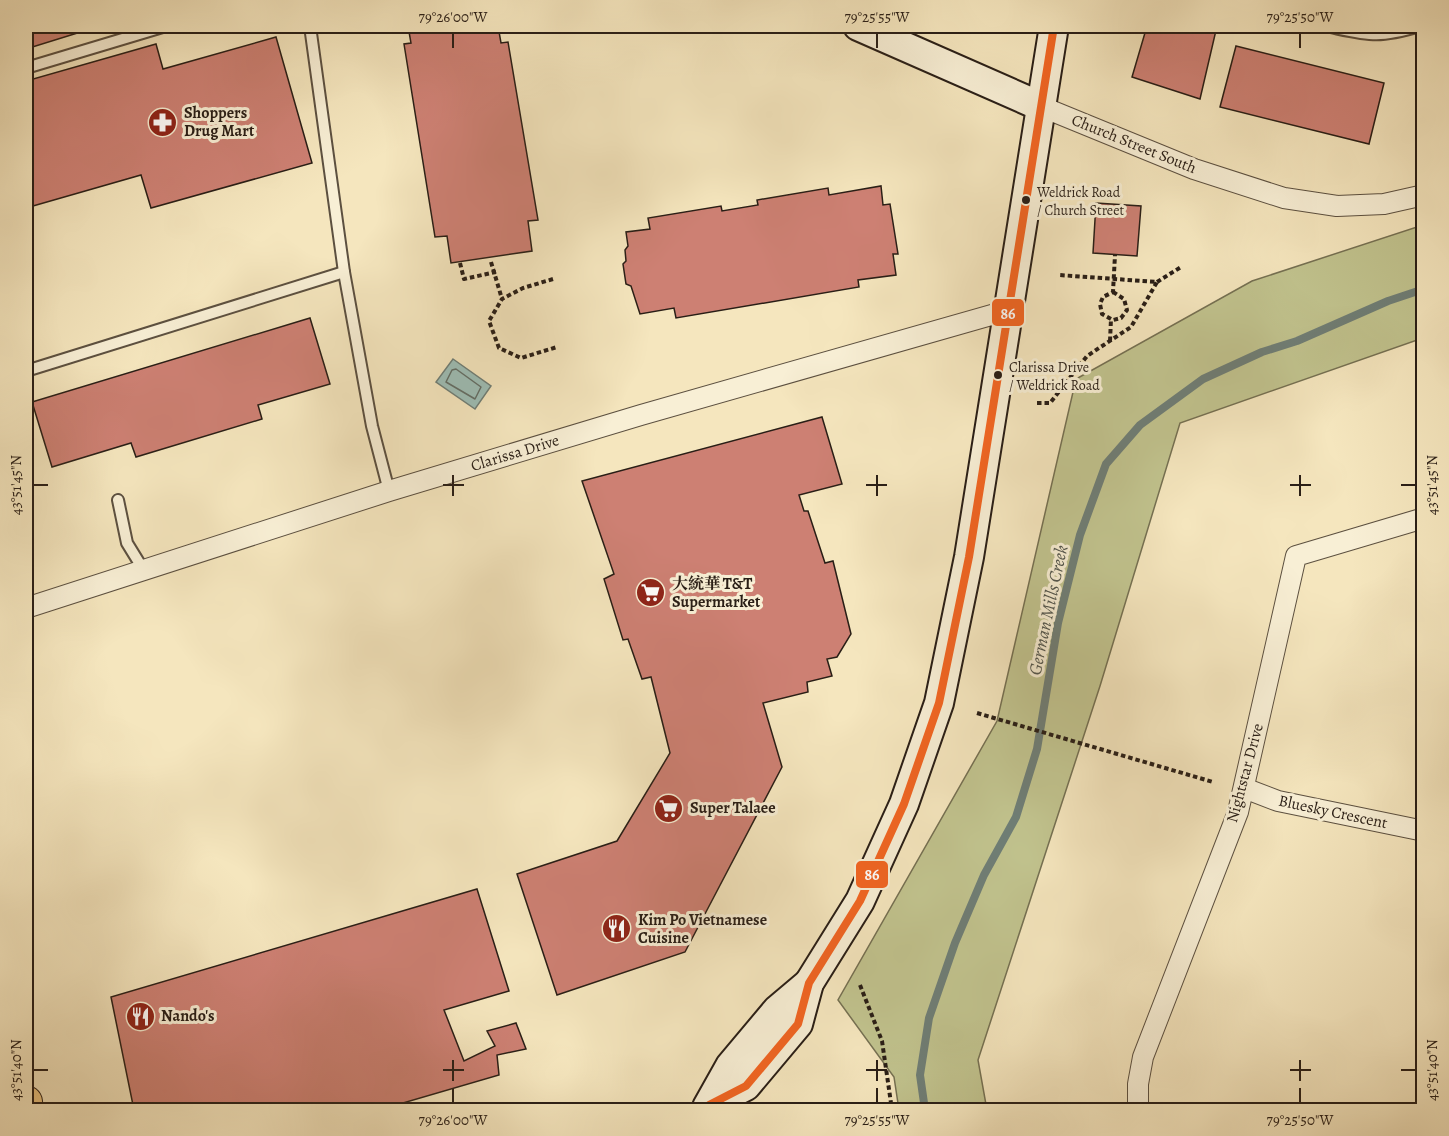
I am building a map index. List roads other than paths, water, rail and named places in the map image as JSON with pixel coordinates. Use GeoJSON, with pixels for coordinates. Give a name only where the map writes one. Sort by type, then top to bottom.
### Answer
{"type":"FeatureCollection","features":[{"type":"Feature","properties":{"kind":"main road"},"geometry":{"type":"LineString","coordinates":[[26,1102],[27,1110]]}},
{"type":"Feature","properties":{"kind":"street","name":"Church Street South"},"geometry":{"type":"LineString","coordinates":[[858,26],[1040,106],[1194,169],[1284,198],[1337,206],[1384,204],[1424,195]]}},
{"type":"Feature","properties":{"kind":"street"},"geometry":{"type":"LineString","coordinates":[[707,1108],[730,1066],[777,1010],[809,983],[865,890],[904,804],[939,703],[969,557],[1054,26]]}},
{"type":"Feature","properties":{"kind":"street","name":"Clarissa Drive"},"geometry":{"type":"LineString","coordinates":[[26,608],[389,491],[652,411],[1009,310]]}},
{"type":"Feature","properties":{"kind":"street","name":"Nightstar Drive"},"geometry":{"type":"LineString","coordinates":[[1138,1110],[1138,1084],[1143,1057],[1233,823],[1244,788],[1296,556],[1424,518]]}},
{"type":"Feature","properties":{"kind":"street","name":"Bluesky Crescent"},"geometry":{"type":"LineString","coordinates":[[1244,788],[1278,801],[1424,831]]}},
{"type":"Feature","properties":{"kind":"lane"},"geometry":{"type":"LineString","coordinates":[[26,68],[166,26]]}},
{"type":"Feature","properties":{"kind":"lane"},"geometry":{"type":"LineString","coordinates":[[310,26],[344,272],[372,426],[389,491]]}},
{"type":"Feature","properties":{"kind":"lane"},"geometry":{"type":"LineString","coordinates":[[1325,26],[1373,36],[1420,26]]}},
{"type":"Feature","properties":{"kind":"lane"},"geometry":{"type":"LineString","coordinates":[[26,371],[344,272]]}},
{"type":"Feature","properties":{"kind":"lane"},"geometry":{"type":"LineString","coordinates":[[118,500],[127,543],[143,569]]}},
{"type":"Feature","properties":{"kind":"water"},"geometry":{"type":"Polygon","coordinates":[[[453,359],[491,386],[475,409],[436,382],[453,359]]]}},
{"type":"Feature","properties":{"kind":"waterway","name":"German Mills Creek"},"geometry":{"type":"LineString","coordinates":[[925,1110],[920,1075],[929,1018],[955,943],[984,875],[1016,817],[1037,749],[1058,623],[1080,535],[1106,464],[1140,425],[1203,379],[1262,352],[1297,341],[1388,301],[1424,289]]}},
{"type":"Feature","properties":{"kind":"place","name":"Shoppers Drug Mart"},"geometry":{"type":"Point","coordinates":[163,122]}},
{"type":"Feature","properties":{"kind":"place","name":"Weldrick Road / Church Street"},"geometry":{"type":"Point","coordinates":[1026,200]}},
{"type":"Feature","properties":{"kind":"place","name":"Clarissa Drive / Weldrick Road"},"geometry":{"type":"Point","coordinates":[998,375]}},
{"type":"Feature","properties":{"kind":"place","name":"大統華 T&T Supermarket"},"geometry":{"type":"Point","coordinates":[651,593]}},
{"type":"Feature","properties":{"kind":"place","name":"Super Talaee"},"geometry":{"type":"Point","coordinates":[669,808]}},
{"type":"Feature","properties":{"kind":"place","name":"Kim Po Vietnamese Cuisine"},"geometry":{"type":"Point","coordinates":[617,929]}},
{"type":"Feature","properties":{"kind":"place","name":"Nando's"},"geometry":{"type":"Point","coordinates":[140,1016]}}]}
